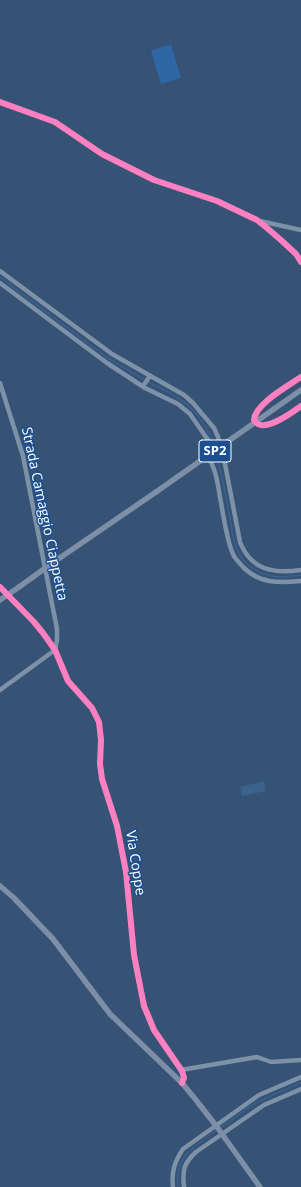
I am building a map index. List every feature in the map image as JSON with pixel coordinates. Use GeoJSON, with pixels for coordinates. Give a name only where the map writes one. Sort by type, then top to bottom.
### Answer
{"type":"FeatureCollection","features":[{"type":"Feature","properties":{"kind":"main road","name":"SP2"},"geometry":{"type":"LineString","coordinates":[[0,600],[301,390]]}},
{"type":"Feature","properties":{"kind":"main road"},"geometry":{"type":"LineString","coordinates":[[0,886],[14,898],[53,939],[110,1014],[182,1084],[219,1129],[260,1187]]}},
{"type":"Feature","properties":{"kind":"street"},"geometry":{"type":"LineString","coordinates":[[0,102],[55,122],[102,154],[154,180],[218,201],[257,220],[296,254],[301,262]]}},
{"type":"Feature","properties":{"kind":"street"},"geometry":{"type":"LineString","coordinates":[[257,220],[301,230]]}},
{"type":"Feature","properties":{"kind":"street"},"geometry":{"type":"LineString","coordinates":[[0,271],[112,354],[184,395],[193,403],[214,428],[218,437],[243,551],[249,559],[267,570],[276,572],[301,570]]}},
{"type":"Feature","properties":{"kind":"street"},"geometry":{"type":"LineString","coordinates":[[0,283],[107,363],[143,386],[178,404],[190,414],[208,440],[208,449],[206,454],[212,462],[216,473],[230,546],[234,556],[250,574],[266,581],[301,581]]}},
{"type":"Feature","properties":{"kind":"street"},"geometry":{"type":"LineString","coordinates":[[47,318],[54,310]]}},
{"type":"Feature","properties":{"kind":"street"},"geometry":{"type":"LineString","coordinates":[[143,386],[150,376]]}},
{"type":"Feature","properties":{"kind":"street"},"geometry":{"type":"LineString","coordinates":[[301,377],[261,407],[254,415],[254,420],[258,424],[266,426],[292,413],[301,406]]}},
{"type":"Feature","properties":{"kind":"street","name":"Strada Camaggio Ciappetta"},"geometry":{"type":"LineString","coordinates":[[0,383],[23,456],[57,629],[55,650]]}},
{"type":"Feature","properties":{"kind":"street"},"geometry":{"type":"LineString","coordinates":[[220,496],[231,494]]}},
{"type":"Feature","properties":{"kind":"street"},"geometry":{"type":"LineString","coordinates":[[294,571],[294,582]]}},
{"type":"Feature","properties":{"kind":"street"},"geometry":{"type":"LineString","coordinates":[[0,587],[34,622],[55,650],[0,690]]}},
{"type":"Feature","properties":{"kind":"street","name":"Via Coppe"},"geometry":{"type":"LineString","coordinates":[[55,650],[68,681],[92,708],[99,722],[101,740],[100,764],[102,779],[117,826],[126,872],[134,955],[144,1006],[154,1030],[181,1070],[184,1078],[182,1084]]}},
{"type":"Feature","properties":{"kind":"street"},"geometry":{"type":"LineString","coordinates":[[181,1070],[257,1057],[271,1062],[301,1060]]}},
{"type":"Feature","properties":{"kind":"street"},"geometry":{"type":"LineString","coordinates":[[184,1187],[183,1169],[188,1160],[219,1129],[259,1095],[301,1077]]}},
{"type":"Feature","properties":{"kind":"street"},"geometry":{"type":"LineString","coordinates":[[173,1187],[173,1171],[176,1159],[182,1149],[264,1105],[301,1089]]}},
{"type":"Feature","properties":{"kind":"street"},"geometry":{"type":"LineString","coordinates":[[173,1171],[183,1172]]}},
{"type":"Feature","properties":{"kind":"shaded area"},"geometry":{"type":"Polygon","coordinates":[[[171,44],[181,78],[161,84],[151,51],[171,44]]]}},
{"type":"Feature","properties":{"kind":"shaded area"},"geometry":{"type":"Polygon","coordinates":[[[264,781],[266,791],[242,796],[240,787],[264,781]]]}},
{"type":"Feature","properties":{"kind":"waterway"},"geometry":{"type":"LineString","coordinates":[[0,277],[109,359],[145,380]]}},
{"type":"Feature","properties":{"kind":"waterway"},"geometry":{"type":"LineString","coordinates":[[148,382],[185,402],[205,426],[215,449]]}},
{"type":"Feature","properties":{"kind":"waterway"},"geometry":{"type":"LineString","coordinates":[[216,453],[224,485],[234,541],[242,558],[252,568],[266,575],[278,577],[301,575]]}},
{"type":"Feature","properties":{"kind":"waterway"},"geometry":{"type":"LineString","coordinates":[[220,1128],[252,1105],[301,1083]]}},
{"type":"Feature","properties":{"kind":"waterway"},"geometry":{"type":"LineString","coordinates":[[178,1187],[178,1176],[183,1159],[194,1147],[217,1130]]}},
{"type":"Feature","properties":{"kind":"cycle path"},"geometry":{"type":"LineString","coordinates":[[0,102],[55,122],[102,154],[154,180],[217,201],[257,220],[296,254],[301,262]]}},
{"type":"Feature","properties":{"kind":"cycle path"},"geometry":{"type":"LineString","coordinates":[[301,377],[266,402],[260,408],[254,420],[258,424],[268,425],[280,420],[301,406]]}},
{"type":"Feature","properties":{"kind":"cycle path"},"geometry":{"type":"LineString","coordinates":[[0,587],[43,633],[55,650],[68,681],[92,708],[99,722],[101,740],[100,764],[102,779],[117,826],[126,872],[134,955],[144,1006],[154,1030],[182,1071],[184,1078],[182,1083]]}}]}
